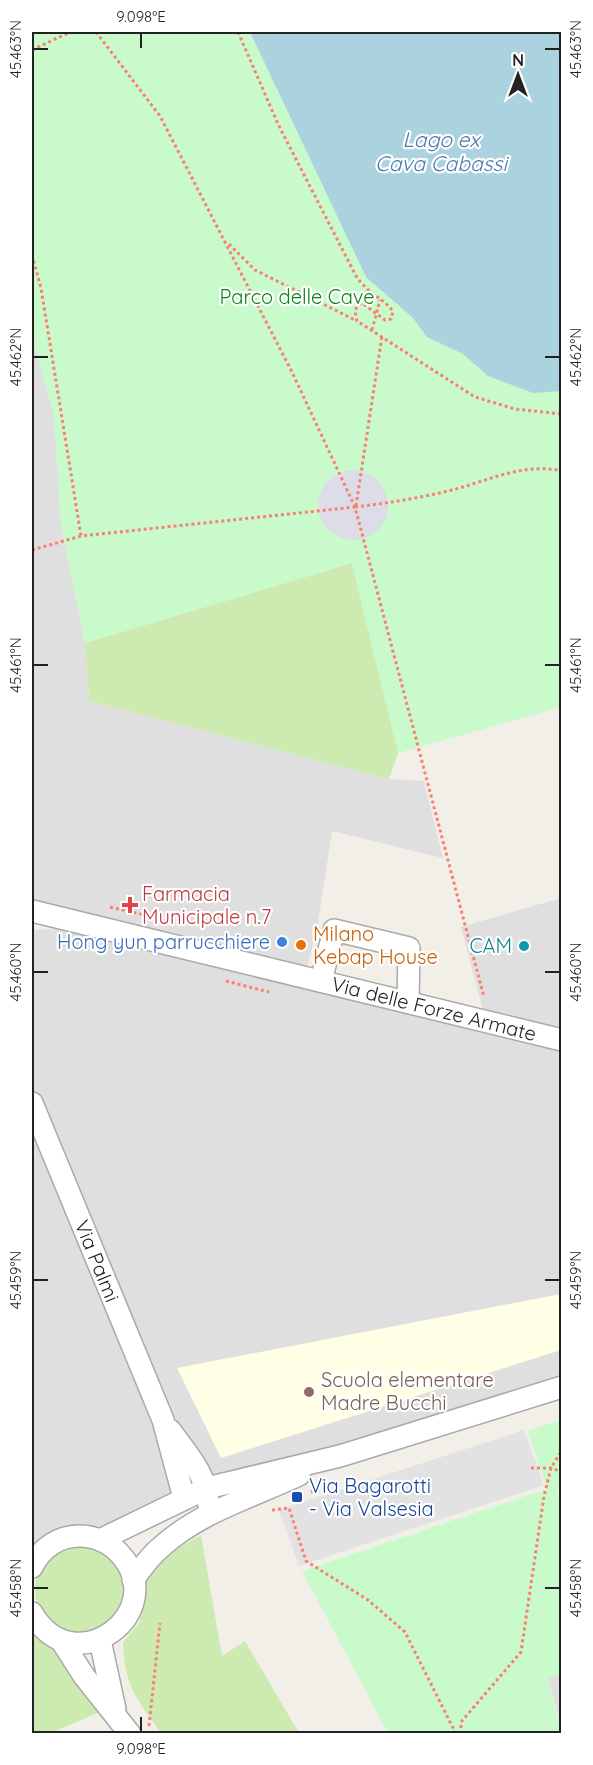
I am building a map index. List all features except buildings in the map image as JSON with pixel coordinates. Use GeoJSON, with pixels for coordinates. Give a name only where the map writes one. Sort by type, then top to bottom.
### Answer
{"type":"FeatureCollection","features":[{"type":"Feature","properties":{"kind":"street","name":"Via delle Forze Armate"},"geometry":{"type":"LineString","coordinates":[[32,910],[561,1040]]}},
{"type":"Feature","properties":{"kind":"street","name":"Via delle Forze Armate"},"geometry":{"type":"LineString","coordinates":[[32,922],[63,918]]}},
{"type":"Feature","properties":{"kind":"street"},"geometry":{"type":"LineString","coordinates":[[321,981],[334,930],[408,948],[408,1002]]}},
{"type":"Feature","properties":{"kind":"street","name":"Via Palmi"},"geometry":{"type":"LineString","coordinates":[[32,1103],[163,1420],[184,1498]]}},
{"type":"Feature","properties":{"kind":"street"},"geometry":{"type":"LineString","coordinates":[[100,1540],[207,1488],[340,1456],[561,1387]]}},
{"type":"Feature","properties":{"kind":"street","name":"Via Palmi"},"geometry":{"type":"LineString","coordinates":[[163,1420],[198,1468],[207,1488],[208,1514]]}},
{"type":"Feature","properties":{"kind":"street"},"geometry":{"type":"LineString","coordinates":[[133,1580],[158,1548],[208,1514],[340,1456]]}},
{"type":"Feature","properties":{"kind":"street"},"geometry":{"type":"LineString","coordinates":[[32,1567],[47,1548],[64,1538],[84,1536],[100,1540],[115,1549],[124,1559],[133,1580],[134,1593],[129,1612],[117,1629],[100,1640],[81,1644],[61,1640],[44,1630],[32,1613]]}},
{"type":"Feature","properties":{"kind":"street"},"geometry":{"type":"LineString","coordinates":[[61,1640],[84,1676],[116,1712],[140,1730]]}},
{"type":"Feature","properties":{"kind":"street"},"geometry":{"type":"LineString","coordinates":[[100,1640],[116,1712]]}},
{"type":"Feature","properties":{"kind":"path"},"geometry":{"type":"LineString","coordinates":[[32,50],[70,32]]}},
{"type":"Feature","properties":{"kind":"path"},"geometry":{"type":"LineString","coordinates":[[96,32],[159,116],[226,241],[292,372],[355,507]]}},
{"type":"Feature","properties":{"kind":"path"},"geometry":{"type":"LineString","coordinates":[[237,32],[278,124],[356,276],[366,291],[393,311],[391,319],[385,320],[362,303],[355,311],[357,321]]}},
{"type":"Feature","properties":{"kind":"path"},"geometry":{"type":"LineString","coordinates":[[226,241],[255,270],[357,321],[475,398],[515,409],[561,414]]}},
{"type":"Feature","properties":{"kind":"path"},"geometry":{"type":"LineString","coordinates":[[32,255],[41,288],[81,536]]}},
{"type":"Feature","properties":{"kind":"path"},"geometry":{"type":"LineString","coordinates":[[372,330],[380,300]]}},
{"type":"Feature","properties":{"kind":"path"},"geometry":{"type":"LineString","coordinates":[[355,507],[382,336]]}},
{"type":"Feature","properties":{"kind":"path"},"geometry":{"type":"LineString","coordinates":[[32,550],[81,536],[355,507],[454,490],[536,468],[561,471]]}},
{"type":"Feature","properties":{"kind":"path","name":"Via delle Forze Armate"},"geometry":{"type":"LineString","coordinates":[[355,507],[484,998]]}},
{"type":"Feature","properties":{"kind":"path"},"geometry":{"type":"LineString","coordinates":[[110,907],[158,918]]}},
{"type":"Feature","properties":{"kind":"path"},"geometry":{"type":"LineString","coordinates":[[226,981],[269,992]]}},
{"type":"Feature","properties":{"kind":"path"},"geometry":{"type":"LineString","coordinates":[[461,1734],[461,1722],[521,1652],[538,1528],[551,1468],[561,1450]]}},
{"type":"Feature","properties":{"kind":"path"},"geometry":{"type":"LineString","coordinates":[[531,1468],[551,1468],[561,1472]]}},
{"type":"Feature","properties":{"kind":"path"},"geometry":{"type":"LineString","coordinates":[[270,1510],[289,1508],[306,1561],[368,1600],[405,1632],[456,1734]]}},
{"type":"Feature","properties":{"kind":"path"},"geometry":{"type":"LineString","coordinates":[[140,1730],[159,1623]]}},
{"type":"Feature","properties":{"kind":"shaded area"},"geometry":{"type":"Polygon","coordinates":[[[32,337],[54,415],[61,524],[85,643],[89,701],[389,779],[424,781],[443,858],[332,831],[318,923],[304,980],[32,914],[32,337]]]}},
{"type":"Feature","properties":{"kind":"shaded area"},"geometry":{"type":"Polygon","coordinates":[[[353,470],[366,473],[378,480],[385,492],[388,505],[385,518],[378,530],[366,537],[353,540],[340,537],[328,530],[321,518],[318,505],[321,492],[328,480],[340,473],[353,470]]]}},
{"type":"Feature","properties":{"kind":"shaded area"},"geometry":{"type":"Polygon","coordinates":[[[561,898],[561,1040],[486,1022],[461,927],[561,898]]]}},
{"type":"Feature","properties":{"kind":"shaded area"},"geometry":{"type":"Polygon","coordinates":[[[60,929],[561,1050],[561,1381],[32,1552],[32,930],[60,929]]]}},
{"type":"Feature","properties":{"kind":"shaded area","name":"Scuola elementare Madre Bucchi"},"geometry":{"type":"Polygon","coordinates":[[[561,1294],[561,1350],[221,1458],[177,1368],[561,1294]]]}},
{"type":"Feature","properties":{"kind":"shaded area"},"geometry":{"type":"Polygon","coordinates":[[[524,1430],[544,1485],[299,1566],[279,1510],[524,1430]]]}},
{"type":"Feature","properties":{"kind":"shaded area"},"geometry":{"type":"Polygon","coordinates":[[[561,1674],[561,1726],[548,1678],[561,1674]]]}},
{"type":"Feature","properties":{"kind":"green space","name":"Parco delle Cave"},"geometry":{"type":"Polygon","coordinates":[[[32,32],[561,32],[561,707],[398,753],[352,563],[85,643],[61,524],[54,415],[32,337],[32,32]]]}},
{"type":"Feature","properties":{"kind":"green space"},"geometry":{"type":"Polygon","coordinates":[[[352,563],[398,753],[389,779],[89,701],[85,643],[352,563]]]}},
{"type":"Feature","properties":{"kind":"green space"},"geometry":{"type":"Polygon","coordinates":[[[561,1420],[561,1472],[557,1496],[562,1505],[561,1674],[548,1678],[561,1733],[388,1733],[302,1571],[547,1489],[528,1431],[561,1420]]]}},
{"type":"Feature","properties":{"kind":"green space"},"geometry":{"type":"Polygon","coordinates":[[[201,1535],[222,1656],[245,1641],[299,1733],[161,1733],[133,1691],[126,1670],[123,1642],[139,1623],[145,1602],[147,1578],[161,1559],[201,1535]]]}},
{"type":"Feature","properties":{"kind":"green space"},"geometry":{"type":"Polygon","coordinates":[[[80,1545],[97,1549],[112,1558],[121,1573],[125,1590],[121,1607],[112,1622],[97,1631],[80,1635],[63,1631],[48,1622],[39,1607],[35,1590],[39,1573],[48,1558],[63,1549],[80,1545]]]}},
{"type":"Feature","properties":{"kind":"green space"},"geometry":{"type":"Polygon","coordinates":[[[32,1634],[55,1650],[102,1711],[51,1733],[32,1733],[32,1634]]]}},
{"type":"Feature","properties":{"kind":"water","name":"Lago ex Cava Cabassi"},"geometry":{"type":"Polygon","coordinates":[[[250,32],[561,32],[561,391],[533,393],[488,376],[463,354],[427,337],[413,318],[366,277],[250,32]]]}},
{"type":"Feature","properties":{"kind":"place","name":"Farmacia Municipale n.7"},"geometry":{"type":"Point","coordinates":[130,905]}},
{"type":"Feature","properties":{"kind":"place","name":"Hong yun parrucchiere"},"geometry":{"type":"Point","coordinates":[282,942]}},
{"type":"Feature","properties":{"kind":"place","name":"Milano Kebap House"},"geometry":{"type":"Point","coordinates":[301,945]}},
{"type":"Feature","properties":{"kind":"place","name":"CAM"},"geometry":{"type":"Point","coordinates":[524,946]}},
{"type":"Feature","properties":{"kind":"place","name":"Scuola elementare Madre Bucchi"},"geometry":{"type":"Point","coordinates":[309,1392]}},
{"type":"Feature","properties":{"kind":"place","name":"Via Bagarotti - Via Valsesia"},"geometry":{"type":"Point","coordinates":[297,1497]}}]}
